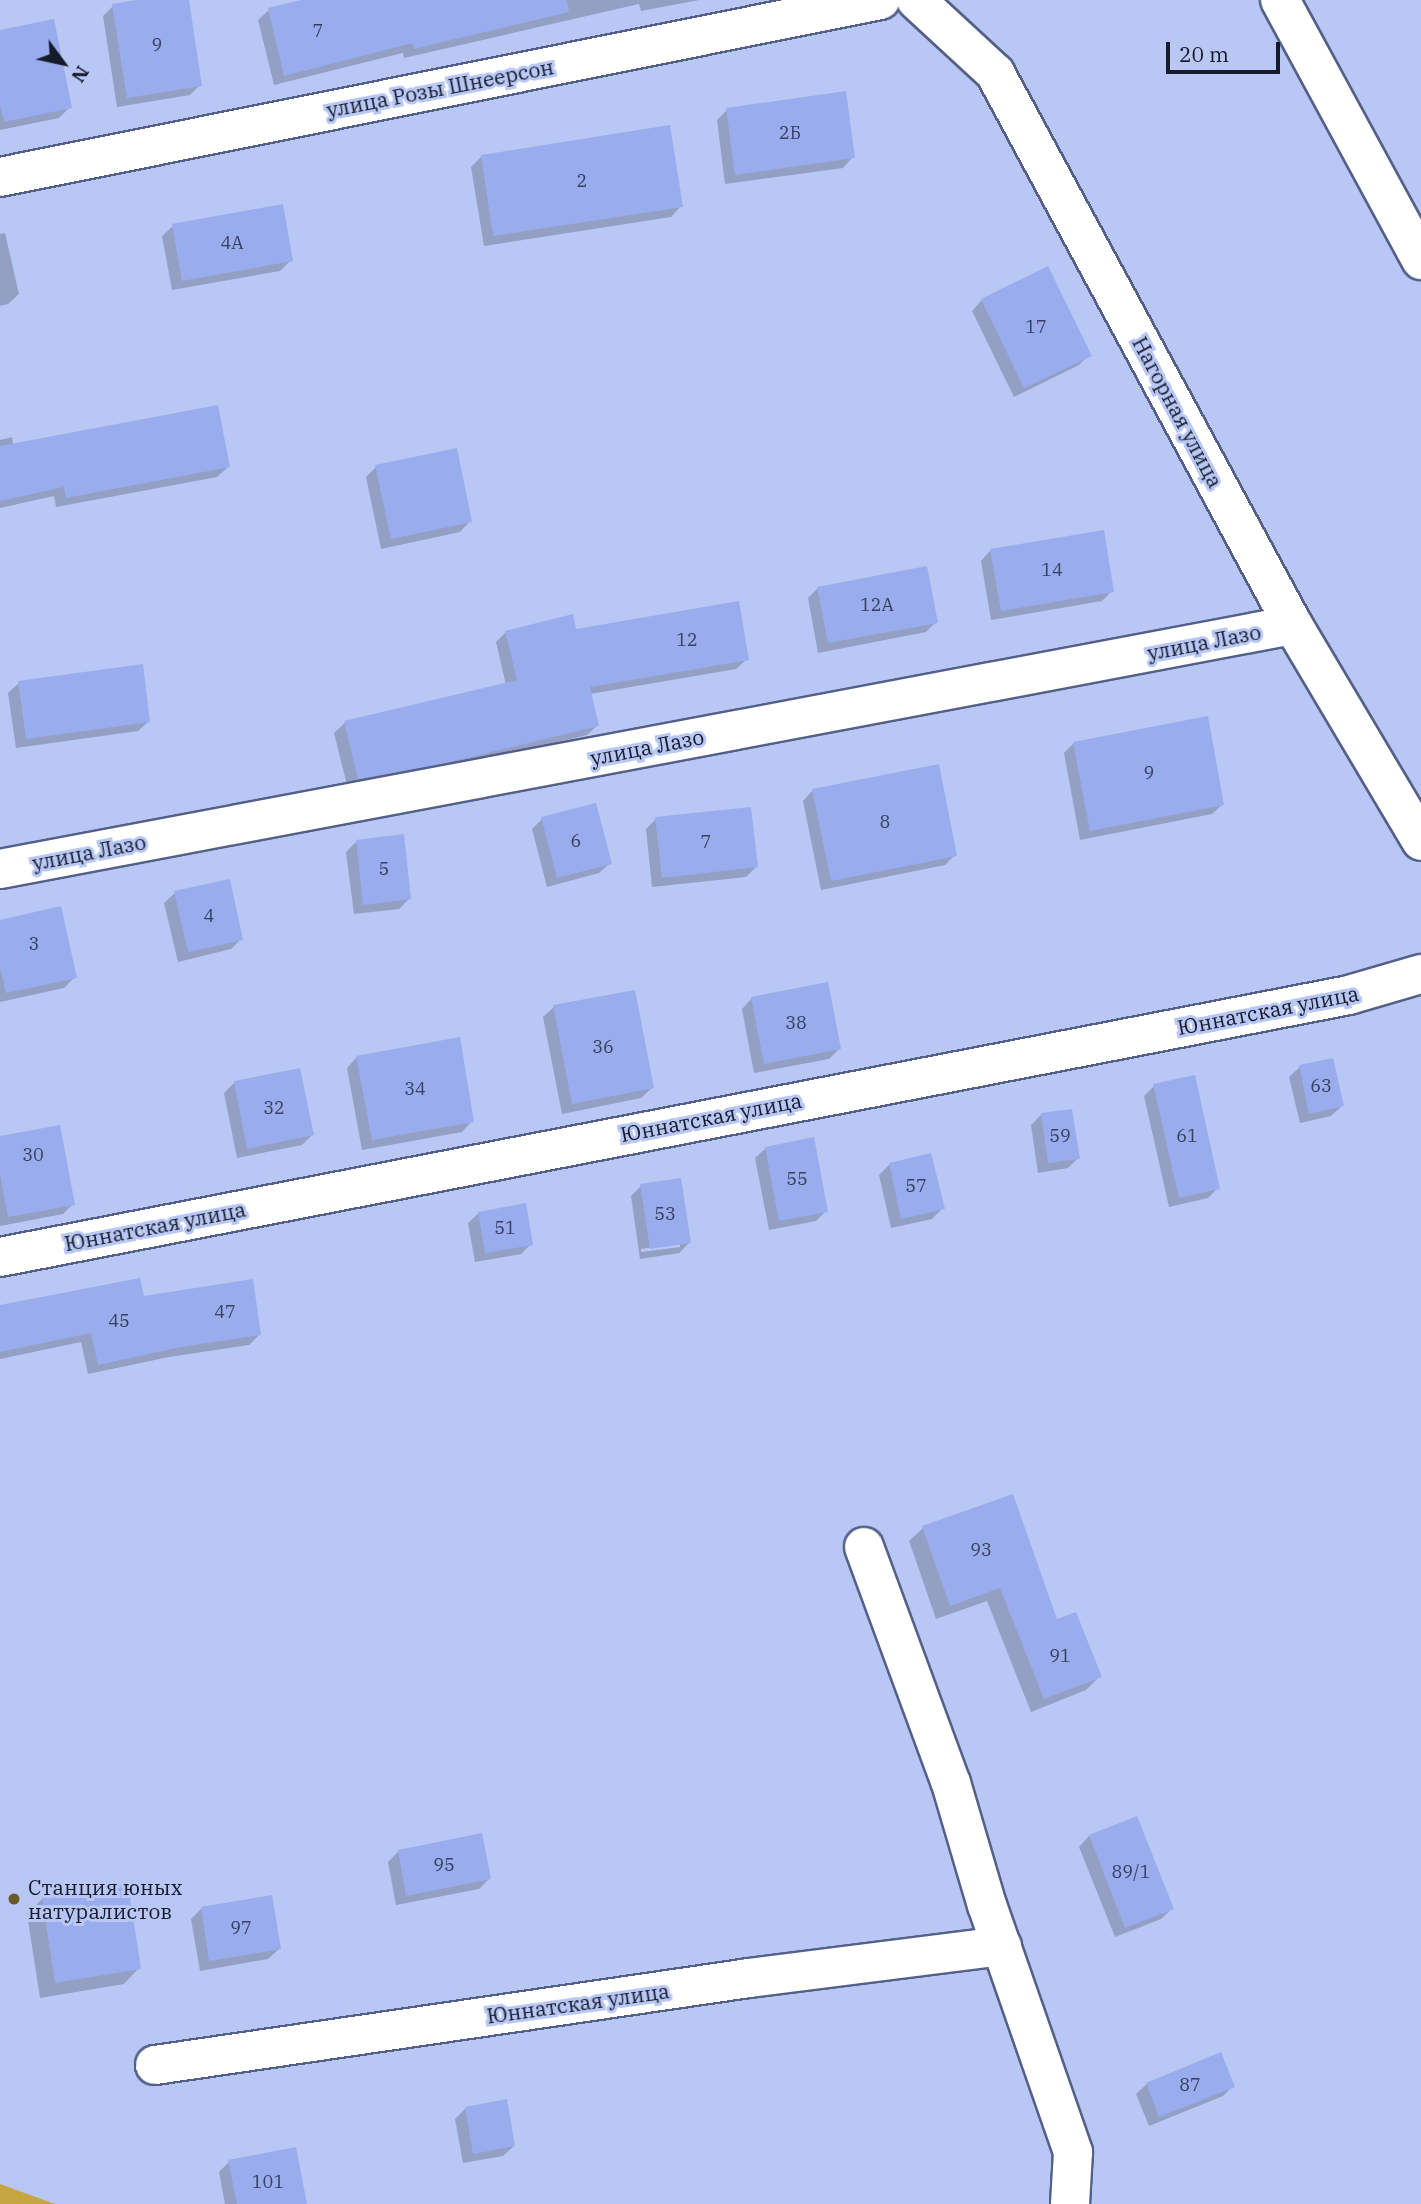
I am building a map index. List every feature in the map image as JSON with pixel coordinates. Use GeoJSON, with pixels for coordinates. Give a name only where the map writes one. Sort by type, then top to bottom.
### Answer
{"type":"FeatureCollection","features":[{"type":"Feature","properties":{"kind":"street","name":"улица Розы Шнеерсон"},"geometry":{"type":"LineString","coordinates":[[0,177],[880,0]]}},
{"type":"Feature","properties":{"kind":"street","name":"Нагорная улица"},"geometry":{"type":"LineString","coordinates":[[916,0],[995,73],[1293,625],[1421,841]]}},
{"type":"Feature","properties":{"kind":"street"},"geometry":{"type":"LineString","coordinates":[[1280,0],[1421,260]]}},
{"type":"Feature","properties":{"kind":"street","name":"улица Лазо"},"geometry":{"type":"LineString","coordinates":[[0,869],[1293,625]]}},
{"type":"Feature","properties":{"kind":"street","name":"Юннатская улица"},"geometry":{"type":"LineString","coordinates":[[0,1257],[1349,995],[1421,974]]}},
{"type":"Feature","properties":{"kind":"street"},"geometry":{"type":"LineString","coordinates":[[864,1547],[951,1783],[1002,1946],[1073,2152],[1070,2204]]}},
{"type":"Feature","properties":{"kind":"street","name":"Юннатская улица"},"geometry":{"type":"LineString","coordinates":[[155,2065],[749,1978],[1002,1946]]}},
{"type":"Feature","properties":{"kind":"shaded area"},"geometry":{"type":"Polygon","coordinates":[[[0,2184],[55,2204],[0,2204],[0,2184]]]}},
{"type":"Feature","properties":{"kind":"building"},"geometry":{"type":"Polygon","coordinates":[[[136,0],[189,0],[202,86],[127,98],[112,4],[136,0]]]}},
{"type":"Feature","properties":{"kind":"building"},"geometry":{"type":"Polygon","coordinates":[[[301,0],[567,0],[569,12],[414,49],[413,43],[284,76],[268,8],[301,0]]]}},
{"type":"Feature","properties":{"kind":"building"},"geometry":{"type":"Polygon","coordinates":[[[54,19],[72,108],[4,122],[0,104],[0,30],[54,19]]]}},
{"type":"Feature","properties":{"kind":"building"},"geometry":{"type":"Polygon","coordinates":[[[846,91],[855,158],[735,175],[726,108],[846,91]]]}},
{"type":"Feature","properties":{"kind":"building"},"geometry":{"type":"Polygon","coordinates":[[[670,125],[683,207],[493,236],[481,155],[670,125]]]}},
{"type":"Feature","properties":{"kind":"building"},"geometry":{"type":"Polygon","coordinates":[[[283,204],[293,261],[182,281],[172,224],[283,204]]]}},
{"type":"Feature","properties":{"kind":"building"},"geometry":{"type":"Polygon","coordinates":[[[1048,266],[1092,356],[1024,388],[981,299],[1048,266]]]}},
{"type":"Feature","properties":{"kind":"building"},"geometry":{"type":"Polygon","coordinates":[[[218,405],[230,467],[66,498],[64,487],[0,501],[0,446],[218,405]]]}},
{"type":"Feature","properties":{"kind":"building"},"geometry":{"type":"Polygon","coordinates":[[[457,448],[472,522],[391,539],[375,465],[457,448]]]}},
{"type":"Feature","properties":{"kind":"building"},"geometry":{"type":"Polygon","coordinates":[[[1104,530],[1114,592],[1001,611],[990,549],[1104,530]]]}},
{"type":"Feature","properties":{"kind":"building"},"geometry":{"type":"Polygon","coordinates":[[[927,566],[938,623],[828,643],[817,587],[927,566]]]}},
{"type":"Feature","properties":{"kind":"building"},"geometry":{"type":"Polygon","coordinates":[[[739,601],[749,660],[590,687],[599,726],[441,764],[358,779],[344,721],[517,680],[505,631],[573,614],[576,629],[739,601]]]}},
{"type":"Feature","properties":{"kind":"building"},"geometry":{"type":"Polygon","coordinates":[[[143,664],[150,722],[26,739],[18,681],[143,664]]]}},
{"type":"Feature","properties":{"kind":"building"},"geometry":{"type":"Polygon","coordinates":[[[1208,716],[1224,805],[1090,831],[1073,742],[1208,716]]]}},
{"type":"Feature","properties":{"kind":"building"},"geometry":{"type":"Polygon","coordinates":[[[939,764],[957,856],[831,881],[812,789],[939,764]]]}},
{"type":"Feature","properties":{"kind":"building"},"geometry":{"type":"Polygon","coordinates":[[[596,803],[612,864],[557,878],[541,817],[596,803]]]}},
{"type":"Feature","properties":{"kind":"building"},"geometry":{"type":"Polygon","coordinates":[[[751,807],[758,867],[662,878],[655,817],[751,807]]]}},
{"type":"Feature","properties":{"kind":"building"},"geometry":{"type":"Polygon","coordinates":[[[404,834],[411,899],[363,905],[356,840],[404,834]]]}},
{"type":"Feature","properties":{"kind":"building"},"geometry":{"type":"Polygon","coordinates":[[[230,879],[243,940],[188,952],[174,891],[230,879]]]}},
{"type":"Feature","properties":{"kind":"building"},"geometry":{"type":"Polygon","coordinates":[[[61,906],[77,978],[6,993],[0,968],[0,920],[61,906]]]}},
{"type":"Feature","properties":{"kind":"building"},"geometry":{"type":"Polygon","coordinates":[[[828,982],[841,1049],[764,1064],[751,997],[828,982]]]}},
{"type":"Feature","properties":{"kind":"building"},"geometry":{"type":"Polygon","coordinates":[[[635,990],[654,1088],[572,1104],[553,1005],[635,990]]]}},
{"type":"Feature","properties":{"kind":"building"},"geometry":{"type":"Polygon","coordinates":[[[460,1037],[474,1122],[372,1140],[356,1056],[460,1037]]]}},
{"type":"Feature","properties":{"kind":"building"},"geometry":{"type":"Polygon","coordinates":[[[1333,1058],[1344,1106],[1309,1114],[1299,1065],[1333,1058]]]}},
{"type":"Feature","properties":{"kind":"building"},"geometry":{"type":"Polygon","coordinates":[[[300,1068],[314,1135],[247,1149],[234,1081],[300,1068]]]}},
{"type":"Feature","properties":{"kind":"building"},"geometry":{"type":"Polygon","coordinates":[[[1195,1075],[1220,1189],[1179,1198],[1153,1084],[1195,1075]]]}},
{"type":"Feature","properties":{"kind":"building"},"geometry":{"type":"Polygon","coordinates":[[[1072,1109],[1080,1159],[1048,1163],[1041,1113],[1072,1109]]]}},
{"type":"Feature","properties":{"kind":"building"},"geometry":{"type":"Polygon","coordinates":[[[60,1125],[75,1205],[8,1217],[0,1174],[0,1136],[60,1125]]]}},
{"type":"Feature","properties":{"kind":"building"},"geometry":{"type":"Polygon","coordinates":[[[814,1137],[828,1212],[779,1221],[765,1147],[814,1137]]]}},
{"type":"Feature","properties":{"kind":"building"},"geometry":{"type":"Polygon","coordinates":[[[931,1153],[945,1209],[901,1219],[889,1163],[931,1153]]]}},
{"type":"Feature","properties":{"kind":"building"},"geometry":{"type":"Polygon","coordinates":[[[681,1178],[691,1243],[650,1249],[640,1184],[681,1178]]]}},
{"type":"Feature","properties":{"kind":"building"},"geometry":{"type":"Polygon","coordinates":[[[526,1203],[533,1245],[485,1253],[478,1212],[526,1203]]]}},
{"type":"Feature","properties":{"kind":"building"},"geometry":{"type":"Polygon","coordinates":[[[140,1278],[144,1296],[253,1279],[261,1335],[181,1347],[98,1365],[91,1333],[0,1352],[0,1305],[140,1278]]]}},
{"type":"Feature","properties":{"kind":"building"},"geometry":{"type":"Polygon","coordinates":[[[1013,1494],[1057,1619],[1076,1612],[1102,1677],[1044,1699],[1000,1588],[950,1606],[922,1526],[1013,1494]]]}},
{"type":"Feature","properties":{"kind":"building"},"geometry":{"type":"Polygon","coordinates":[[[1137,1816],[1174,1909],[1125,1928],[1089,1835],[1137,1816]]]}},
{"type":"Feature","properties":{"kind":"building"},"geometry":{"type":"Polygon","coordinates":[[[482,1833],[491,1879],[406,1896],[398,1850],[482,1833]]]}},
{"type":"Feature","properties":{"kind":"building"},"geometry":{"type":"Polygon","coordinates":[[[128,1884],[141,1969],[55,1983],[42,1897],[128,1884]]]}},
{"type":"Feature","properties":{"kind":"building"},"geometry":{"type":"Polygon","coordinates":[[[272,1895],[281,1949],[209,1961],[201,1907],[272,1895]]]}},
{"type":"Feature","properties":{"kind":"building"},"geometry":{"type":"Polygon","coordinates":[[[1221,2052],[1235,2087],[1159,2117],[1146,2083],[1221,2052]]]}},
{"type":"Feature","properties":{"kind":"building"},"geometry":{"type":"Polygon","coordinates":[[[507,2099],[515,2146],[473,2154],[465,2107],[507,2099]]]}},
{"type":"Feature","properties":{"kind":"building"},"geometry":{"type":"Polygon","coordinates":[[[296,2147],[307,2204],[237,2204],[228,2160],[296,2147]]]}},
{"type":"Feature","properties":{"kind":"place","name":"Станция юных натуралистов"},"geometry":{"type":"Point","coordinates":[14,1899]}}]}
